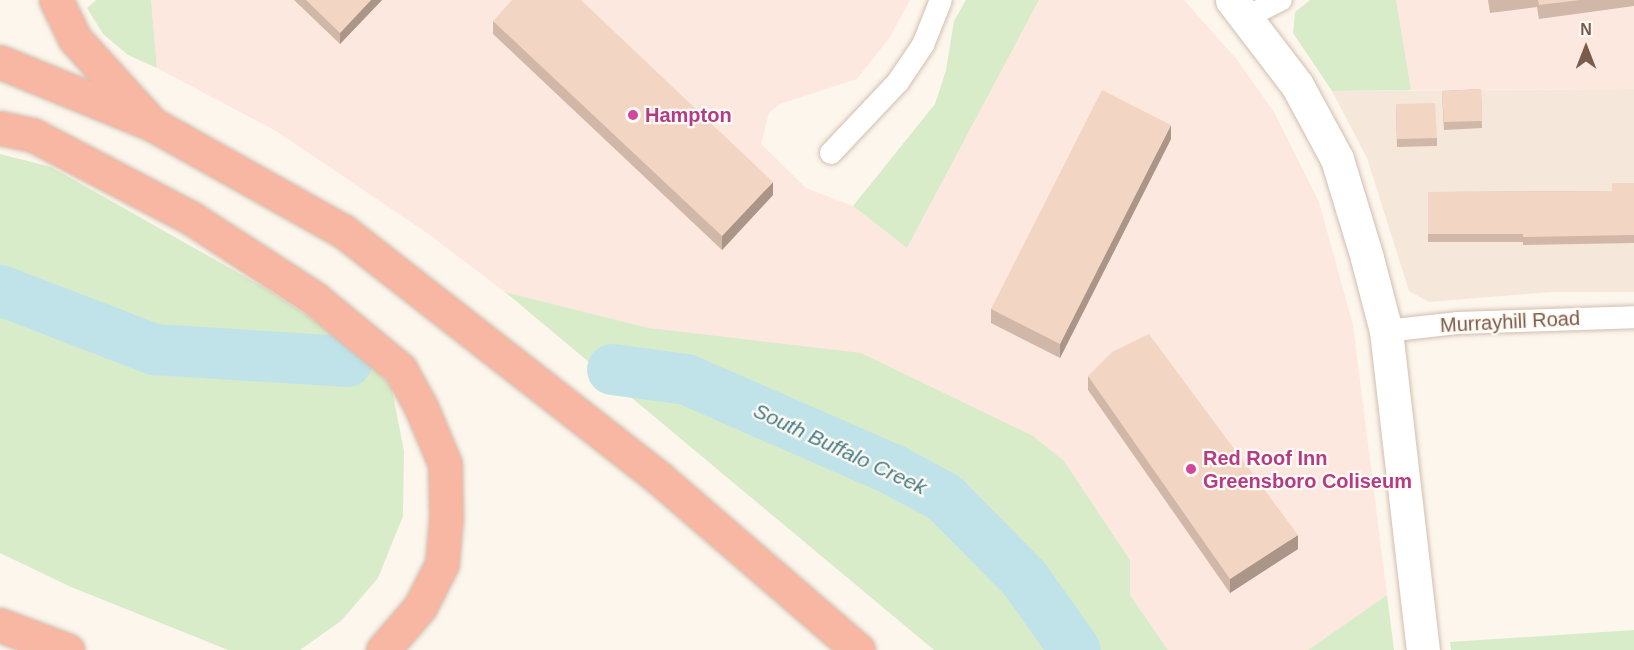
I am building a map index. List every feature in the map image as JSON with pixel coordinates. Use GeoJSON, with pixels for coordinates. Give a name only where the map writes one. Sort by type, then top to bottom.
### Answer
{"type":"FeatureCollection","features":[{"type":"Feature","properties":{"kind":"highway"},"geometry":{"type":"LineString","coordinates":[[56,0],[75,39],[152,124]]}},
{"type":"Feature","properties":{"kind":"highway"},"geometry":{"type":"LineString","coordinates":[[0,62],[152,124],[363,244],[659,478],[858,650]]}},
{"type":"Feature","properties":{"kind":"highway"},"geometry":{"type":"LineString","coordinates":[[0,128],[33,135],[191,218],[314,298],[400,369],[421,407],[445,464],[446,518],[442,564],[420,607],[383,650]]}},
{"type":"Feature","properties":{"kind":"highway"},"geometry":{"type":"LineString","coordinates":[[0,625],[67,650]]}},
{"type":"Feature","properties":{"kind":"highway"},"geometry":{"type":"LineString","coordinates":[[0,644],[11,650]]}},
{"type":"Feature","properties":{"kind":"street"},"geometry":{"type":"LineString","coordinates":[[831,153],[898,82],[923,45],[941,0]]}},
{"type":"Feature","properties":{"kind":"street"},"geometry":{"type":"LineString","coordinates":[[1281,0],[1246,6],[1297,85],[1337,159],[1386,331],[1423,650]]}},
{"type":"Feature","properties":{"kind":"street","name":"Murrayhill Road"},"geometry":{"type":"LineString","coordinates":[[1386,331],[1457,323],[1634,317]]}},
{"type":"Feature","properties":{"kind":"shaded area"},"geometry":{"type":"Polygon","coordinates":[[[151,0],[910,0],[890,37],[857,79],[780,104],[769,113],[761,144],[806,188],[853,206],[907,248],[1039,0],[1184,0],[1238,61],[1274,112],[1319,202],[1353,325],[1387,595],[1308,650],[1168,650],[1130,595],[1130,560],[1064,461],[649,328],[505,292],[427,233],[276,131],[157,68],[151,0]]]}},
{"type":"Feature","properties":{"kind":"shaded area"},"geometry":{"type":"Polygon","coordinates":[[[1396,0],[1634,0],[1634,89],[1411,90],[1396,0]]]}},
{"type":"Feature","properties":{"kind":"shaded area"},"geometry":{"type":"Polygon","coordinates":[[[1634,89],[1634,292],[1551,292],[1429,302],[1409,291],[1367,158],[1332,91],[1634,89]]]}},
{"type":"Feature","properties":{"kind":"green space"},"geometry":{"type":"Polygon","coordinates":[[[96,0],[151,0],[157,68],[128,55],[103,34],[87,8],[96,0]]]}},
{"type":"Feature","properties":{"kind":"green space"},"geometry":{"type":"Polygon","coordinates":[[[966,0],[1039,0],[907,248],[853,206],[935,104],[946,70],[954,21],[966,0]]]}},
{"type":"Feature","properties":{"kind":"green space"},"geometry":{"type":"Polygon","coordinates":[[[1310,0],[1396,0],[1411,90],[1332,91],[1293,33],[1295,12],[1310,0]]]}},
{"type":"Feature","properties":{"kind":"green space"},"geometry":{"type":"Polygon","coordinates":[[[0,154],[51,167],[265,288],[343,339],[391,385],[404,451],[403,516],[378,578],[341,621],[300,650],[228,650],[71,587],[0,553],[0,154]]]}},
{"type":"Feature","properties":{"kind":"green space"},"geometry":{"type":"Polygon","coordinates":[[[505,292],[649,328],[861,353],[1033,436],[1064,461],[1130,560],[1130,595],[1168,650],[934,650],[505,292]]]}},
{"type":"Feature","properties":{"kind":"green space"},"geometry":{"type":"Polygon","coordinates":[[[1387,595],[1394,650],[1308,650],[1387,595]]]}},
{"type":"Feature","properties":{"kind":"green space"},"geometry":{"type":"Polygon","coordinates":[[[1634,630],[1634,650],[1451,650],[1450,642],[1634,630]]]}},
{"type":"Feature","properties":{"kind":"building"},"geometry":{"type":"Polygon","coordinates":[[[306,0],[371,0],[340,33],[306,0]]]}},
{"type":"Feature","properties":{"kind":"building","name":"Hampton"},"geometry":{"type":"Polygon","coordinates":[[[512,0],[581,0],[773,182],[722,236],[493,21],[512,0]]]}},
{"type":"Feature","properties":{"kind":"building"},"geometry":{"type":"Polygon","coordinates":[[[1538,0],[1580,0],[1539,5],[1538,0]]]}},
{"type":"Feature","properties":{"kind":"building"},"geometry":{"type":"Polygon","coordinates":[[[1481,89],[1482,121],[1444,122],[1442,91],[1481,89]]]}},
{"type":"Feature","properties":{"kind":"building"},"geometry":{"type":"Polygon","coordinates":[[[1102,90],[1171,125],[1060,344],[991,309],[1102,90]]]}},
{"type":"Feature","properties":{"kind":"building"},"geometry":{"type":"Polygon","coordinates":[[[1435,103],[1437,138],[1397,139],[1396,104],[1435,103]]]}},
{"type":"Feature","properties":{"kind":"building"},"geometry":{"type":"Polygon","coordinates":[[[1612,183],[1634,183],[1634,235],[1523,237],[1523,234],[1428,234],[1428,192],[1612,191],[1612,183]]]}},
{"type":"Feature","properties":{"kind":"building","name":"Red Roof Inn Greensboro Coliseum"},"geometry":{"type":"Polygon","coordinates":[[[1149,334],[1298,535],[1230,579],[1088,376],[1112,352],[1149,334]]]}},
{"type":"Feature","properties":{"kind":"waterway","name":"South Buffalo Creek"},"geometry":{"type":"LineString","coordinates":[[0,290],[154,349],[347,361]]}},
{"type":"Feature","properties":{"kind":"waterway","name":"South Buffalo Creek"},"geometry":{"type":"LineString","coordinates":[[612,369],[686,379],[892,469],[944,497],[1024,578],[1075,650]]}},
{"type":"Feature","properties":{"kind":"place","name":"Hampton"},"geometry":{"type":"Point","coordinates":[633,115]}},
{"type":"Feature","properties":{"kind":"place","name":"Red Roof Inn Greensboro Coliseum"},"geometry":{"type":"Point","coordinates":[1191,469]}}]}
